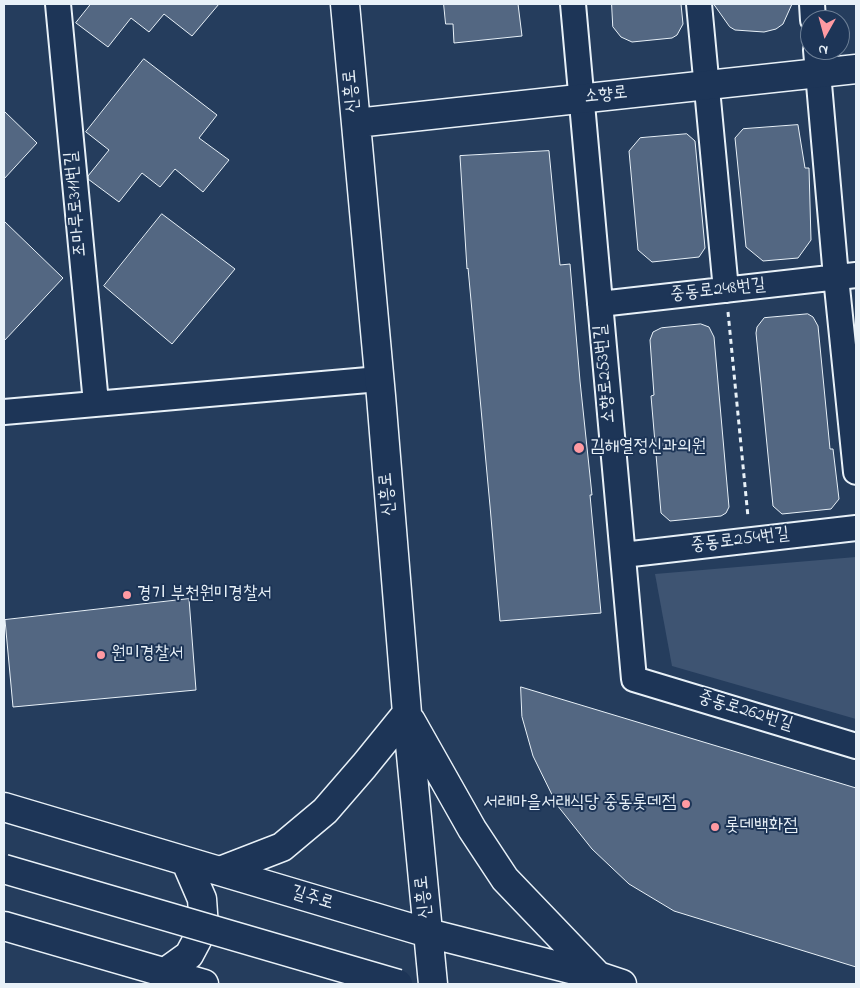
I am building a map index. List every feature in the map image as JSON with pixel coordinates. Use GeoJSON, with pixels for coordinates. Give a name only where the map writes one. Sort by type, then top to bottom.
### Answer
{"type":"FeatureCollection","features":[{"type":"Feature","properties":{"kind":"street","name":"조마루로311번길"},"geometry":{"type":"LineString","coordinates":[[58,4],[96,404]]}},
{"type":"Feature","properties":{"kind":"street","name":"신흥로"},"geometry":{"type":"LineString","coordinates":[[345,4],[379,379],[406,713],[432,984]]}},
{"type":"Feature","properties":{"kind":"street","name":"소향로253번길"},"geometry":{"type":"LineString","coordinates":[[573,4],[634,679]]}},
{"type":"Feature","properties":{"kind":"street"},"geometry":{"type":"LineString","coordinates":[[698,4],[726,290]]}},
{"type":"Feature","properties":{"kind":"street"},"geometry":{"type":"LineString","coordinates":[[817,62],[846,276],[856,472]]}},
{"type":"Feature","properties":{"kind":"street","name":"소향로"},"geometry":{"type":"LineString","coordinates":[[356,123],[706,86],[817,62],[856,69]]}},
{"type":"Feature","properties":{"kind":"street","name":"중동로248번길"},"geometry":{"type":"LineString","coordinates":[[600,304],[846,276]]}},
{"type":"Feature","properties":{"kind":"street"},"geometry":{"type":"LineString","coordinates":[[4,412],[379,379]]}},
{"type":"Feature","properties":{"kind":"street","name":"중동로254번길"},"geometry":{"type":"LineString","coordinates":[[623,555],[856,528]]}},
{"type":"Feature","properties":{"kind":"street","name":"중동로262번길"},"geometry":{"type":"LineString","coordinates":[[634,679],[856,746]]}},
{"type":"Feature","properties":{"kind":"street"},"geometry":{"type":"LineString","coordinates":[[220,871],[282,847],[325,811],[406,713],[472,829],[505,879],[610,980]]}},
{"type":"Feature","properties":{"kind":"street","name":"길주로"},"geometry":{"type":"LineString","coordinates":[[4,807],[428,933],[610,980]]}},
{"type":"Feature","properties":{"kind":"street"},"geometry":{"type":"LineString","coordinates":[[164,972],[189,955],[204,927],[202,898],[186,862]]}},
{"type":"Feature","properties":{"kind":"street"},"geometry":{"type":"LineString","coordinates":[[4,869],[398,984]]}},
{"type":"Feature","properties":{"kind":"street"},"geometry":{"type":"LineString","coordinates":[[4,926],[204,984]]}},
{"type":"Feature","properties":{"kind":"path"},"geometry":{"type":"LineString","coordinates":[[726,290],[750,540]]}},
{"type":"Feature","properties":{"kind":"shaded area"},"geometry":{"type":"Polygon","coordinates":[[[856,557],[856,719],[672,666],[655,574],[856,557]]]}},
{"type":"Feature","properties":{"kind":"building"},"geometry":{"type":"Polygon","coordinates":[[[91,4],[219,4],[192,36],[164,14],[149,32],[131,18],[108,47],[76,23],[91,4]]]}},
{"type":"Feature","properties":{"kind":"building"},"geometry":{"type":"Polygon","coordinates":[[[444,4],[518,4],[522,36],[454,43],[453,24],[446,24],[444,4]]]}},
{"type":"Feature","properties":{"kind":"building"},"geometry":{"type":"Polygon","coordinates":[[[612,4],[681,4],[683,24],[677,35],[672,38],[632,42],[621,37],[613,27],[612,4]]]}},
{"type":"Feature","properties":{"kind":"building"},"geometry":{"type":"Polygon","coordinates":[[[714,4],[792,4],[783,24],[776,29],[764,32],[735,30],[730,27],[714,4]]]}},
{"type":"Feature","properties":{"kind":"building"},"geometry":{"type":"Polygon","coordinates":[[[144,59],[217,115],[199,138],[229,160],[203,192],[175,169],[160,187],[142,173],[119,202],[88,179],[88,176],[109,150],[86,132],[144,59]]]}},
{"type":"Feature","properties":{"kind":"building"},"geometry":{"type":"Polygon","coordinates":[[[4,111],[37,143],[4,179],[4,111]]]}},
{"type":"Feature","properties":{"kind":"building"},"geometry":{"type":"Polygon","coordinates":[[[798,125],[805,168],[809,168],[811,240],[798,258],[763,261],[746,247],[735,138],[743,129],[798,125]]]}},
{"type":"Feature","properties":{"kind":"building"},"geometry":{"type":"Polygon","coordinates":[[[687,134],[695,141],[705,248],[699,257],[652,262],[638,250],[629,151],[640,138],[687,134]]]}},
{"type":"Feature","properties":{"kind":"building"},"geometry":{"type":"Polygon","coordinates":[[[549,151],[560,265],[570,264],[601,613],[500,621],[467,269],[460,156],[549,151]]]}},
{"type":"Feature","properties":{"kind":"building"},"geometry":{"type":"Polygon","coordinates":[[[162,214],[235,269],[172,344],[104,286],[162,214]]]}},
{"type":"Feature","properties":{"kind":"building"},"geometry":{"type":"Polygon","coordinates":[[[4,221],[63,278],[4,341],[4,221]]]}},
{"type":"Feature","properties":{"kind":"building"},"geometry":{"type":"Polygon","coordinates":[[[808,314],[813,317],[818,326],[830,449],[833,449],[839,499],[831,509],[782,514],[773,506],[756,333],[757,327],[764,318],[808,314]]]}},
{"type":"Feature","properties":{"kind":"building"},"geometry":{"type":"Polygon","coordinates":[[[701,324],[709,327],[714,337],[729,507],[726,513],[721,516],[670,521],[661,513],[651,396],[654,395],[650,340],[653,332],[661,328],[701,324]]]}},
{"type":"Feature","properties":{"kind":"building","name":"원미경찰서"},"geometry":{"type":"Polygon","coordinates":[[[189,599],[196,690],[13,707],[5,620],[189,599]]]}},
{"type":"Feature","properties":{"kind":"building","name":"롯데백화점"},"geometry":{"type":"Polygon","coordinates":[[[521,687],[856,788],[856,967],[674,911],[629,884],[592,849],[557,805],[533,756],[522,717],[521,687]]]}},
{"type":"Feature","properties":{"kind":"place","name":"김해열정신과의원"},"geometry":{"type":"Point","coordinates":[579,448]}},
{"type":"Feature","properties":{"kind":"place","name":"경기 부천원미경찰서"},"geometry":{"type":"Point","coordinates":[127,595]}},
{"type":"Feature","properties":{"kind":"place","name":"원미경찰서"},"geometry":{"type":"Point","coordinates":[101,655]}},
{"type":"Feature","properties":{"kind":"place","name":"서래마을서래식당 중동롯데점"},"geometry":{"type":"Point","coordinates":[686,804]}},
{"type":"Feature","properties":{"kind":"place","name":"롯데백화점"},"geometry":{"type":"Point","coordinates":[715,827]}}]}
